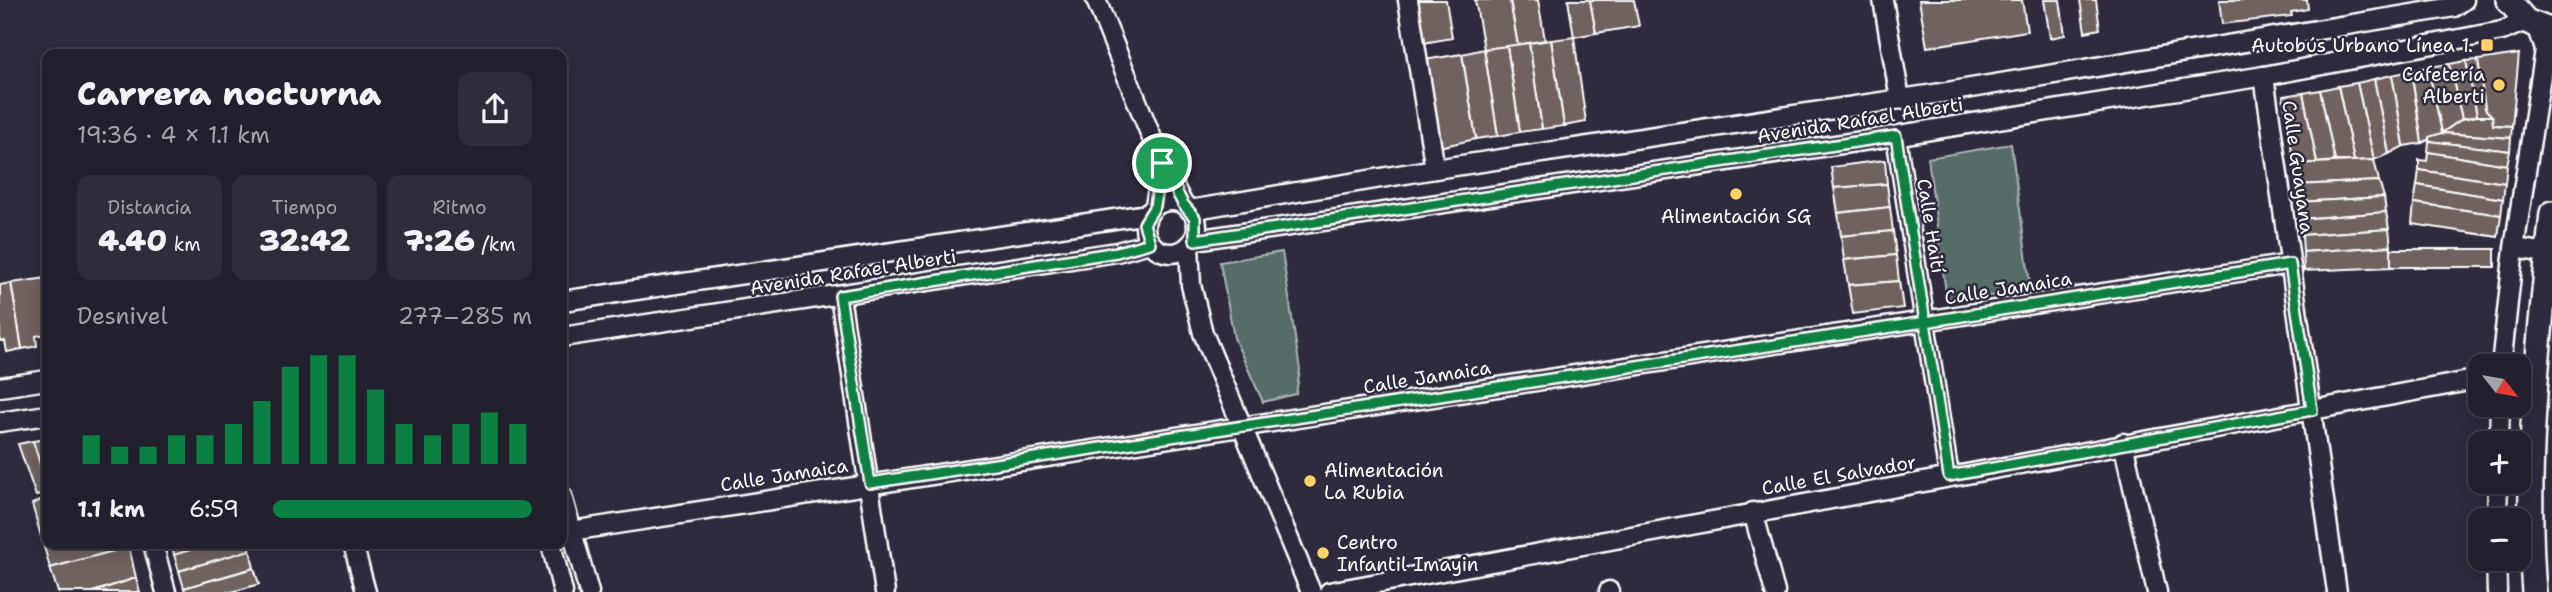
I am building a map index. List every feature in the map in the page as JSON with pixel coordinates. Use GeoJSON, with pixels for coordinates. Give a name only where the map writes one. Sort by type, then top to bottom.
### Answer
{"type":"FeatureCollection","features":[{"type":"Feature","properties":{"kind":"street"},"geometry":{"type":"LineString","coordinates":[[1408,0],[1435,169]]}},
{"type":"Feature","properties":{"kind":"street"},"geometry":{"type":"LineString","coordinates":[[1883,0],[1900,99]]}},
{"type":"Feature","properties":{"kind":"street","name":"Avenida Rafael Alberti"},"geometry":{"type":"LineString","coordinates":[[1187,207],[1900,99],[2454,7],[2464,0]]}},
{"type":"Feature","properties":{"kind":"street"},"geometry":{"type":"LineString","coordinates":[[2502,354],[2514,248],[2545,50],[2539,27],[2508,0]]}},
{"type":"Feature","properties":{"kind":"street"},"geometry":{"type":"LineString","coordinates":[[1102,1],[1162,163],[1197,228],[1192,243],[1191,285],[1203,333],[1311,592]]}},
{"type":"Feature","properties":{"kind":"street","name":"Avenida Rafael Alberti"},"geometry":{"type":"LineString","coordinates":[[1192,243],[1896,136],[2264,76],[2502,31],[2539,27]]}},
{"type":"Feature","properties":{"kind":"street","name":"Calle Guayana"},"geometry":{"type":"LineString","coordinates":[[2264,76],[2337,592]]}},
{"type":"Feature","properties":{"kind":"street","name":"Calle Haití"},"geometry":{"type":"LineString","coordinates":[[1896,136],[1949,476]]}},
{"type":"Feature","properties":{"kind":"street"},"geometry":{"type":"LineString","coordinates":[[1162,163],[1152,210],[1144,224],[1154,247],[1191,285]]}},
{"type":"Feature","properties":{"kind":"street"},"geometry":{"type":"LineString","coordinates":[[1152,210],[1164,202],[1187,207]]}},
{"type":"Feature","properties":{"kind":"street","name":"Avenida Rafael Alberti"},"geometry":{"type":"LineString","coordinates":[[567,301],[1152,210]]}},
{"type":"Feature","properties":{"kind":"street"},"geometry":{"type":"LineString","coordinates":[[2534,592],[2530,546],[2533,394],[2552,213]]}},
{"type":"Feature","properties":{"kind":"street"},"geometry":{"type":"LineString","coordinates":[[1154,247],[1169,253],[1192,243]]}},
{"type":"Feature","properties":{"kind":"street","name":"Avenida Rafael Alberti"},"geometry":{"type":"LineString","coordinates":[[567,336],[1154,247]]}},
{"type":"Feature","properties":{"kind":"street"},"geometry":{"type":"LineString","coordinates":[[2514,248],[2548,253]]}},
{"type":"Feature","properties":{"kind":"street","name":"Calle Jamaica"},"geometry":{"type":"LineString","coordinates":[[571,531],[2290,264]]}},
{"type":"Feature","properties":{"kind":"street"},"geometry":{"type":"LineString","coordinates":[[840,296],[885,592]]}},
{"type":"Feature","properties":{"kind":"street"},"geometry":{"type":"LineString","coordinates":[[0,387],[42,381]]}},
{"type":"Feature","properties":{"kind":"street","name":"Calle El Salvador"},"geometry":{"type":"LineString","coordinates":[[1329,592],[2468,381]]}},
{"type":"Feature","properties":{"kind":"street"},"geometry":{"type":"LineString","coordinates":[[0,422],[42,416]]}},
{"type":"Feature","properties":{"kind":"street"},"geometry":{"type":"LineString","coordinates":[[2123,443],[2157,592]]}},
{"type":"Feature","properties":{"kind":"street"},"geometry":{"type":"LineString","coordinates":[[1753,512],[1775,592]]}},
{"type":"Feature","properties":{"kind":"street"},"geometry":{"type":"LineString","coordinates":[[567,515],[589,592]]}},
{"type":"Feature","properties":{"kind":"street"},"geometry":{"type":"LineString","coordinates":[[154,549],[166,592]]}},
{"type":"Feature","properties":{"kind":"street"},"geometry":{"type":"LineString","coordinates":[[354,549],[366,592]]}},
{"type":"Feature","properties":{"kind":"street"},"geometry":{"type":"LineString","coordinates":[[552,549],[563,592]]}},
{"type":"Feature","properties":{"kind":"street"},"geometry":{"type":"LineString","coordinates":[[2496,571],[2497,592]]}},
{"type":"Feature","properties":{"kind":"green space"},"geometry":{"type":"Polygon","coordinates":[[[2011,144],[2031,291],[1947,301],[1928,158],[2011,144]]]}},
{"type":"Feature","properties":{"kind":"green space"},"geometry":{"type":"Polygon","coordinates":[[[1282,252],[1300,370],[1296,394],[1263,402],[1234,338],[1220,262],[1282,252]]]}},
{"type":"Feature","properties":{"kind":"building"},"geometry":{"type":"Polygon","coordinates":[[[1416,0],[1446,0],[1452,38],[1423,43],[1416,0]]]}},
{"type":"Feature","properties":{"kind":"building"},"geometry":{"type":"Polygon","coordinates":[[[1475,0],[1510,0],[1518,45],[1484,49],[1475,0]]]}},
{"type":"Feature","properties":{"kind":"building"},"geometry":{"type":"Polygon","coordinates":[[[1510,0],[1538,0],[1545,40],[1518,45],[1510,0]]]}},
{"type":"Feature","properties":{"kind":"building"},"geometry":{"type":"Polygon","coordinates":[[[1568,0],[1590,0],[1596,33],[1574,37],[1568,0]]]}},
{"type":"Feature","properties":{"kind":"building"},"geometry":{"type":"Polygon","coordinates":[[[1590,0],[1634,0],[1639,26],[1596,33],[1590,0]]]}},
{"type":"Feature","properties":{"kind":"building"},"geometry":{"type":"Polygon","coordinates":[[[1919,0],[2022,0],[2027,31],[1927,47],[1919,0]]]}},
{"type":"Feature","properties":{"kind":"building"},"geometry":{"type":"Polygon","coordinates":[[[2044,0],[2060,0],[2065,35],[2050,38],[2044,0]]]}},
{"type":"Feature","properties":{"kind":"building"},"geometry":{"type":"Polygon","coordinates":[[[2080,0],[2096,0],[2100,29],[2085,32],[2080,0]]]}},
{"type":"Feature","properties":{"kind":"building"},"geometry":{"type":"Polygon","coordinates":[[[2219,0],[2307,0],[2308,9],[2291,12],[2292,16],[2222,24],[2219,0]]]}},
{"type":"Feature","properties":{"kind":"building"},"geometry":{"type":"Polygon","coordinates":[[[1574,37],[1586,122],[1564,126],[1551,40],[1574,37]]]}},
{"type":"Feature","properties":{"kind":"building"},"geometry":{"type":"Polygon","coordinates":[[[1551,40],[1564,126],[1542,129],[1529,43],[1551,40]]]}},
{"type":"Feature","properties":{"kind":"building"},"geometry":{"type":"Polygon","coordinates":[[[1529,43],[1542,129],[1520,132],[1507,46],[1529,43]]]}},
{"type":"Feature","properties":{"kind":"building"},"geometry":{"type":"Polygon","coordinates":[[[1507,46],[1520,132],[1498,136],[1484,49],[1507,46]]]}},
{"type":"Feature","properties":{"kind":"building"},"geometry":{"type":"Polygon","coordinates":[[[1484,49],[1498,136],[1476,139],[1462,54],[1484,49]]]}},
{"type":"Feature","properties":{"kind":"building"},"geometry":{"type":"Polygon","coordinates":[[[1462,54],[1476,139],[1439,147],[1424,60],[1462,54]]]}},
{"type":"Feature","properties":{"kind":"building","name":"Cafetería Alberti"},"geometry":{"type":"Polygon","coordinates":[[[2519,54],[2512,126],[2493,125],[2492,116],[2485,109],[2478,60],[2519,54]]]}},
{"type":"Feature","properties":{"kind":"building"},"geometry":{"type":"Polygon","coordinates":[[[2478,60],[2485,109],[2492,116],[2477,116],[2466,61],[2478,60]]]}},
{"type":"Feature","properties":{"kind":"building"},"geometry":{"type":"Polygon","coordinates":[[[2466,61],[2477,116],[2462,119],[2449,64],[2466,61]]]}},
{"type":"Feature","properties":{"kind":"building"},"geometry":{"type":"Polygon","coordinates":[[[2449,64],[2462,119],[2442,133],[2428,67],[2449,64]]]}},
{"type":"Feature","properties":{"kind":"building"},"geometry":{"type":"Polygon","coordinates":[[[2428,67],[2442,133],[2422,143],[2411,71],[2428,67]]]}},
{"type":"Feature","properties":{"kind":"building"},"geometry":{"type":"Polygon","coordinates":[[[2411,71],[2422,143],[2404,146],[2392,75],[2411,71]]]}},
{"type":"Feature","properties":{"kind":"building"},"geometry":{"type":"Polygon","coordinates":[[[2392,75],[2404,146],[2389,154],[2374,79],[2392,75]]]}},
{"type":"Feature","properties":{"kind":"building"},"geometry":{"type":"Polygon","coordinates":[[[2374,79],[2389,154],[2374,160],[2357,83],[2374,79]]]}},
{"type":"Feature","properties":{"kind":"building"},"geometry":{"type":"Polygon","coordinates":[[[2357,83],[2374,160],[2354,161],[2338,86],[2357,83]]]}},
{"type":"Feature","properties":{"kind":"building"},"geometry":{"type":"Polygon","coordinates":[[[2338,86],[2354,161],[2335,161],[2320,90],[2338,86]]]}},
{"type":"Feature","properties":{"kind":"building"},"geometry":{"type":"Polygon","coordinates":[[[2320,90],[2335,161],[2317,163],[2303,93],[2320,90]]]}},
{"type":"Feature","properties":{"kind":"building"},"geometry":{"type":"Polygon","coordinates":[[[2303,93],[2317,163],[2294,164],[2283,96],[2303,93]]]}},
{"type":"Feature","properties":{"kind":"building"},"geometry":{"type":"Polygon","coordinates":[[[2492,116],[2493,125],[2512,126],[2511,138],[2442,133],[2462,119],[2492,116]]]}},
{"type":"Feature","properties":{"kind":"building"},"geometry":{"type":"Polygon","coordinates":[[[2442,133],[2511,138],[2510,151],[2429,141],[2429,137],[2442,133]]]}},
{"type":"Feature","properties":{"kind":"building"},"geometry":{"type":"Polygon","coordinates":[[[2429,141],[2510,151],[2507,165],[2428,152],[2429,141]]]}},
{"type":"Feature","properties":{"kind":"building"},"geometry":{"type":"Polygon","coordinates":[[[2428,152],[2507,165],[2505,183],[2419,170],[2419,160],[2427,161],[2428,152]]]}},
{"type":"Feature","properties":{"kind":"building"},"geometry":{"type":"Polygon","coordinates":[[[1885,160],[1887,184],[1834,188],[1831,167],[1885,160]]]}},
{"type":"Feature","properties":{"kind":"building"},"geometry":{"type":"Polygon","coordinates":[[[2374,160],[2379,181],[2296,185],[2294,164],[2374,160]]]}},
{"type":"Feature","properties":{"kind":"building"},"geometry":{"type":"Polygon","coordinates":[[[2419,170],[2505,183],[2503,199],[2417,185],[2419,170]]]}},
{"type":"Feature","properties":{"kind":"building"},"geometry":{"type":"Polygon","coordinates":[[[2379,181],[2384,197],[2298,202],[2296,185],[2379,181]]]}},
{"type":"Feature","properties":{"kind":"building"},"geometry":{"type":"Polygon","coordinates":[[[1887,184],[1890,207],[1838,213],[1834,188],[1887,184]]]}},
{"type":"Feature","properties":{"kind":"building"},"geometry":{"type":"Polygon","coordinates":[[[2417,185],[2503,199],[2501,215],[2414,203],[2417,185]]]}},
{"type":"Feature","properties":{"kind":"building"},"geometry":{"type":"Polygon","coordinates":[[[2384,197],[2386,212],[2300,219],[2298,202],[2384,197]]]}},
{"type":"Feature","properties":{"kind":"building"},"geometry":{"type":"Polygon","coordinates":[[[2414,203],[2501,215],[2498,237],[2412,224],[2414,203]]]}},
{"type":"Feature","properties":{"kind":"building"},"geometry":{"type":"Polygon","coordinates":[[[1890,207],[1893,231],[1841,236],[1838,213],[1890,207]]]}},
{"type":"Feature","properties":{"kind":"building"},"geometry":{"type":"Polygon","coordinates":[[[2386,212],[2389,229],[2302,235],[2300,219],[2386,212]]]}},
{"type":"Feature","properties":{"kind":"building"},"geometry":{"type":"Polygon","coordinates":[[[2389,229],[2391,246],[2303,252],[2302,235],[2389,229]]]}},
{"type":"Feature","properties":{"kind":"building"},"geometry":{"type":"Polygon","coordinates":[[[1893,231],[1896,255],[1844,260],[1841,236],[1893,231]]]}},
{"type":"Feature","properties":{"kind":"building"},"geometry":{"type":"Polygon","coordinates":[[[2391,246],[2391,267],[2304,271],[2303,252],[2391,246]]]}},
{"type":"Feature","properties":{"kind":"building"},"geometry":{"type":"Polygon","coordinates":[[[2391,249],[2495,249],[2495,267],[2391,267],[2391,249]]]}},
{"type":"Feature","properties":{"kind":"building"},"geometry":{"type":"Polygon","coordinates":[[[1896,255],[1899,281],[1848,285],[1844,260],[1896,255]]]}},
{"type":"Feature","properties":{"kind":"building"},"geometry":{"type":"Polygon","coordinates":[[[42,279],[42,335],[36,336],[37,346],[22,349],[11,283],[42,279]]]}},
{"type":"Feature","properties":{"kind":"building"},"geometry":{"type":"Polygon","coordinates":[[[1899,281],[1903,308],[1853,314],[1848,285],[1899,281]]]}},
{"type":"Feature","properties":{"kind":"building"},"geometry":{"type":"Polygon","coordinates":[[[11,283],[22,349],[7,352],[5,341],[0,341],[0,285],[11,283]]]}},
{"type":"Feature","properties":{"kind":"building"},"geometry":{"type":"Polygon","coordinates":[[[42,440],[42,471],[33,441],[42,440]]]}},
{"type":"Feature","properties":{"kind":"building"},"geometry":{"type":"Polygon","coordinates":[[[33,441],[42,471],[42,494],[36,496],[18,444],[33,441]]]}},
{"type":"Feature","properties":{"kind":"building"},"geometry":{"type":"Polygon","coordinates":[[[42,499],[41,536],[32,504],[42,499]]]}},
{"type":"Feature","properties":{"kind":"building"},"geometry":{"type":"Polygon","coordinates":[[[45,549],[121,549],[50,568],[45,549]]]}},
{"type":"Feature","properties":{"kind":"building"},"geometry":{"type":"Polygon","coordinates":[[[129,549],[136,578],[93,592],[58,592],[50,568],[129,549]]]}},
{"type":"Feature","properties":{"kind":"building"},"geometry":{"type":"Polygon","coordinates":[[[173,549],[194,549],[174,555],[173,549]]]}},
{"type":"Feature","properties":{"kind":"building"},"geometry":{"type":"Polygon","coordinates":[[[194,549],[250,550],[179,571],[174,555],[194,549]]]}},
{"type":"Feature","properties":{"kind":"building"},"geometry":{"type":"Polygon","coordinates":[[[250,550],[254,568],[184,588],[179,571],[250,550]]]}},
{"type":"Feature","properties":{"kind":"building"},"geometry":{"type":"Polygon","coordinates":[[[254,568],[259,584],[232,592],[185,592],[184,588],[254,568]]]}},
{"type":"Feature","properties":{"kind":"building"},"geometry":{"type":"Polygon","coordinates":[[[136,578],[140,592],[93,592],[136,578]]]}},
{"type":"Feature","properties":{"kind":"place","name":"Autobús Urbano Línea 1."},"geometry":{"type":"Point","coordinates":[2487,45]}},
{"type":"Feature","properties":{"kind":"place","name":"Cafetería Alberti"},"geometry":{"type":"Point","coordinates":[2499,85]}},
{"type":"Feature","properties":{"kind":"place","name":"Alimentación SG"},"geometry":{"type":"Point","coordinates":[1736,194]}},
{"type":"Feature","properties":{"kind":"place","name":"Alimentación La Rubia"},"geometry":{"type":"Point","coordinates":[1310,481]}},
{"type":"Feature","properties":{"kind":"place","name":"Centro Infantil Imayin"},"geometry":{"type":"Point","coordinates":[1323,553]}},
{"type":"Feature","properties":{"kind":"route"},"geometry":{"type":"LineString","coordinates":[[1162,163],[1155,206],[1144,224],[1150,243],[1117,252],[840,296],[870,483],[1925,322],[1949,476],[2312,410],[2290,264],[1925,322],[1896,136],[1195,240],[1195,218],[1183,204],[1162,163]]}}]}
